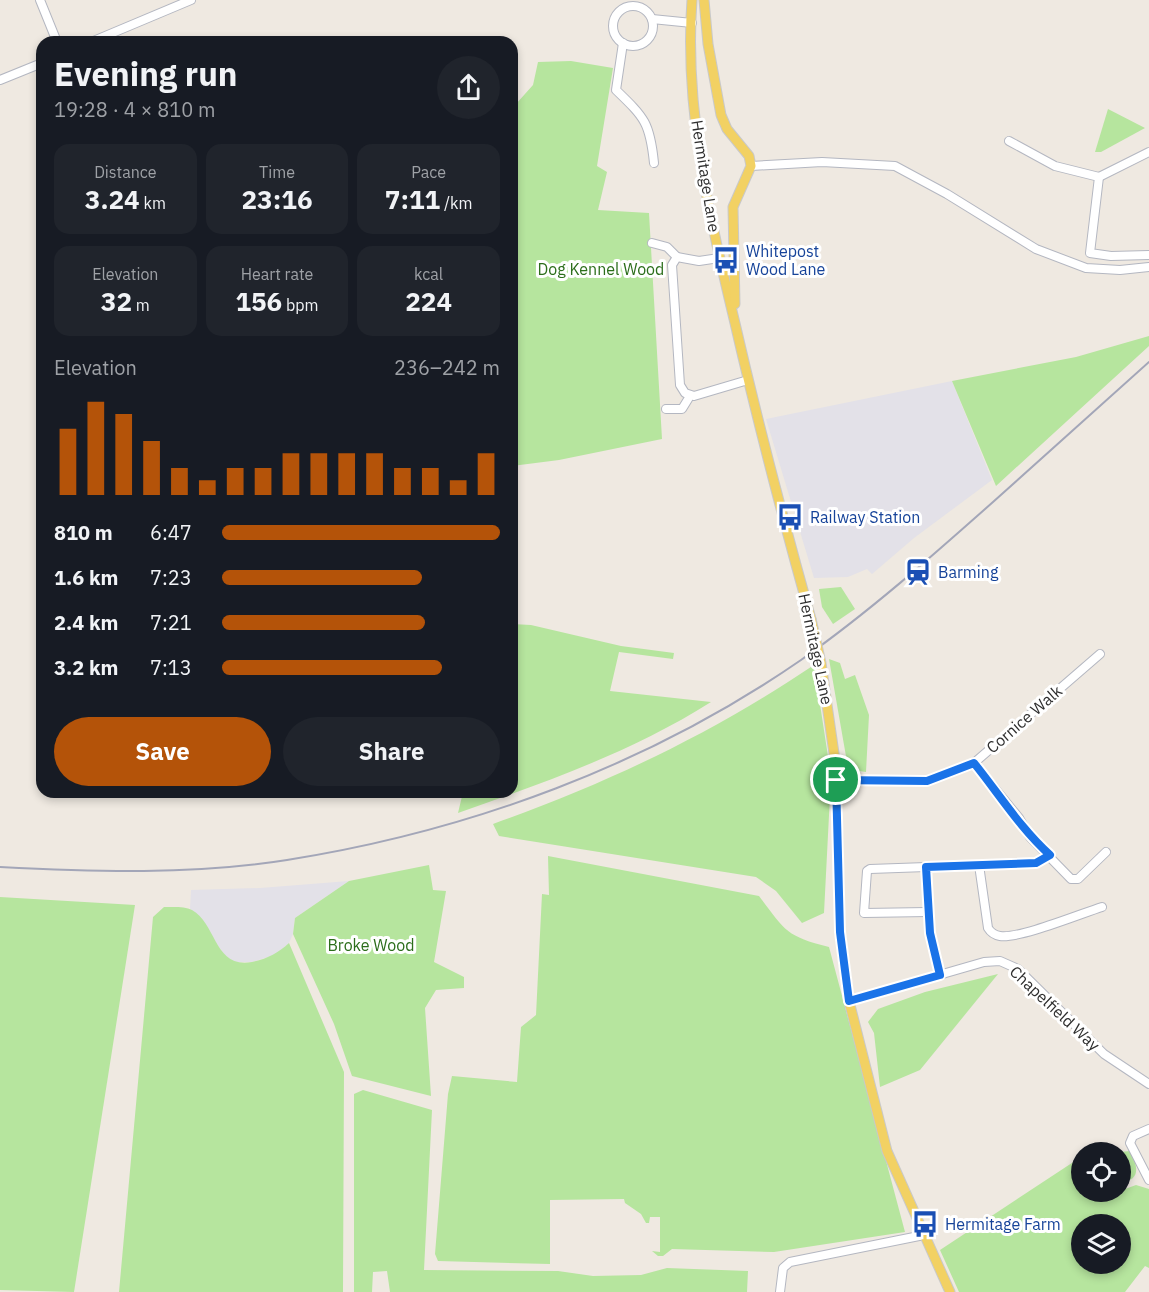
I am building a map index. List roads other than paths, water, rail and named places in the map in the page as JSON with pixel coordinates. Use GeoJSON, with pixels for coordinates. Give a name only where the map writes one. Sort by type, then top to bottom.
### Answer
{"type":"FeatureCollection","features":[{"type":"Feature","properties":{"kind":"main road","name":"Hermitage Lane"},"geometry":{"type":"LineString","coordinates":[[693,0],[691,64],[701,170],[748,380],[821,663],[836,780],[840,932],[849,1001],[888,1151],[950,1292]]}},
{"type":"Feature","properties":{"kind":"main road"},"geometry":{"type":"LineString","coordinates":[[704,0],[710,54],[721,115],[727,129],[749,156],[751,166],[733,207],[735,326]]}},
{"type":"Feature","properties":{"kind":"street"},"geometry":{"type":"LineString","coordinates":[[39,0],[54,36]]}},
{"type":"Feature","properties":{"kind":"street"},"geometry":{"type":"LineString","coordinates":[[105,36],[191,0]]}},
{"type":"Feature","properties":{"kind":"street"},"geometry":{"type":"LineString","coordinates":[[633,3],[644,9],[652,19],[652,31],[646,42],[634,46],[622,43],[614,33],[614,21],[621,10],[633,3]]}},
{"type":"Feature","properties":{"kind":"street"},"geometry":{"type":"LineString","coordinates":[[652,19],[692,23]]}},
{"type":"Feature","properties":{"kind":"street"},"geometry":{"type":"LineString","coordinates":[[622,43],[616,90],[641,114],[650,130],[654,163]]}},
{"type":"Feature","properties":{"kind":"street"},"geometry":{"type":"LineString","coordinates":[[0,80],[36,65]]}},
{"type":"Feature","properties":{"kind":"street"},"geometry":{"type":"LineString","coordinates":[[1009,141],[1055,166],[1100,177],[1149,152]]}},
{"type":"Feature","properties":{"kind":"street"},"geometry":{"type":"LineString","coordinates":[[751,166],[822,162],[895,166],[947,194],[1036,249],[1086,268],[1120,270],[1149,267]]}},
{"type":"Feature","properties":{"kind":"street"},"geometry":{"type":"LineString","coordinates":[[1100,177],[1090,253],[1111,256],[1149,255]]}},
{"type":"Feature","properties":{"kind":"street"},"geometry":{"type":"LineString","coordinates":[[652,243],[668,243],[677,257],[699,261],[719,258]]}},
{"type":"Feature","properties":{"kind":"street"},"geometry":{"type":"LineString","coordinates":[[677,257],[671,268],[680,385],[682,391],[690,396]]}},
{"type":"Feature","properties":{"kind":"street"},"geometry":{"type":"LineString","coordinates":[[666,409],[682,409],[690,396],[748,380]]}},
{"type":"Feature","properties":{"kind":"street","name":"Cornice Walk"},"geometry":{"type":"LineString","coordinates":[[836,780],[927,781],[974,763],[1100,654]]}},
{"type":"Feature","properties":{"kind":"street"},"geometry":{"type":"LineString","coordinates":[[974,763],[1019,818],[1030,837],[1074,880],[1106,852]]}},
{"type":"Feature","properties":{"kind":"street"},"geometry":{"type":"LineString","coordinates":[[928,912],[864,913],[867,871],[870,869],[1036,863],[1050,855]]}},
{"type":"Feature","properties":{"kind":"street"},"geometry":{"type":"LineString","coordinates":[[979,865],[988,928],[994,935],[1002,937],[1033,929],[1102,907]]}},
{"type":"Feature","properties":{"kind":"street"},"geometry":{"type":"LineString","coordinates":[[926,867],[930,933],[940,975]]}},
{"type":"Feature","properties":{"kind":"street","name":"Chapelfield Way"},"geometry":{"type":"LineString","coordinates":[[849,1001],[984,962],[1000,961],[1013,965],[1104,1054],[1149,1084]]}},
{"type":"Feature","properties":{"kind":"street"},"geometry":{"type":"LineString","coordinates":[[1149,1129],[1133,1136],[1130,1143],[1149,1180]]}},
{"type":"Feature","properties":{"kind":"street"},"geometry":{"type":"LineString","coordinates":[[780,1292],[783,1268],[789,1262],[924,1235]]}},
{"type":"Feature","properties":{"kind":"railway"},"geometry":{"type":"LineString","coordinates":[[0,867],[144,871],[216,868],[287,860],[423,831],[490,812],[556,789],[620,762],[743,698],[826,642],[923,564],[1149,362]]}},
{"type":"Feature","properties":{"kind":"place","name":"Whitepost Wood Lane"},"geometry":{"type":"Point","coordinates":[726,260]}},
{"type":"Feature","properties":{"kind":"place","name":"Railway Station"},"geometry":{"type":"Point","coordinates":[790,517]}},
{"type":"Feature","properties":{"kind":"place","name":"Barming"},"geometry":{"type":"Point","coordinates":[918,572]}},
{"type":"Feature","properties":{"kind":"place","name":"Hermitage Farm"},"geometry":{"type":"Point","coordinates":[925,1224]}},
{"type":"Feature","properties":{"kind":"park label","name":"Dog Kennel Wood"},"geometry":{"type":"Point","coordinates":[601,269]}},
{"type":"Feature","properties":{"kind":"park label","name":"Broke Wood"},"geometry":{"type":"Point","coordinates":[371,945]}}]}
